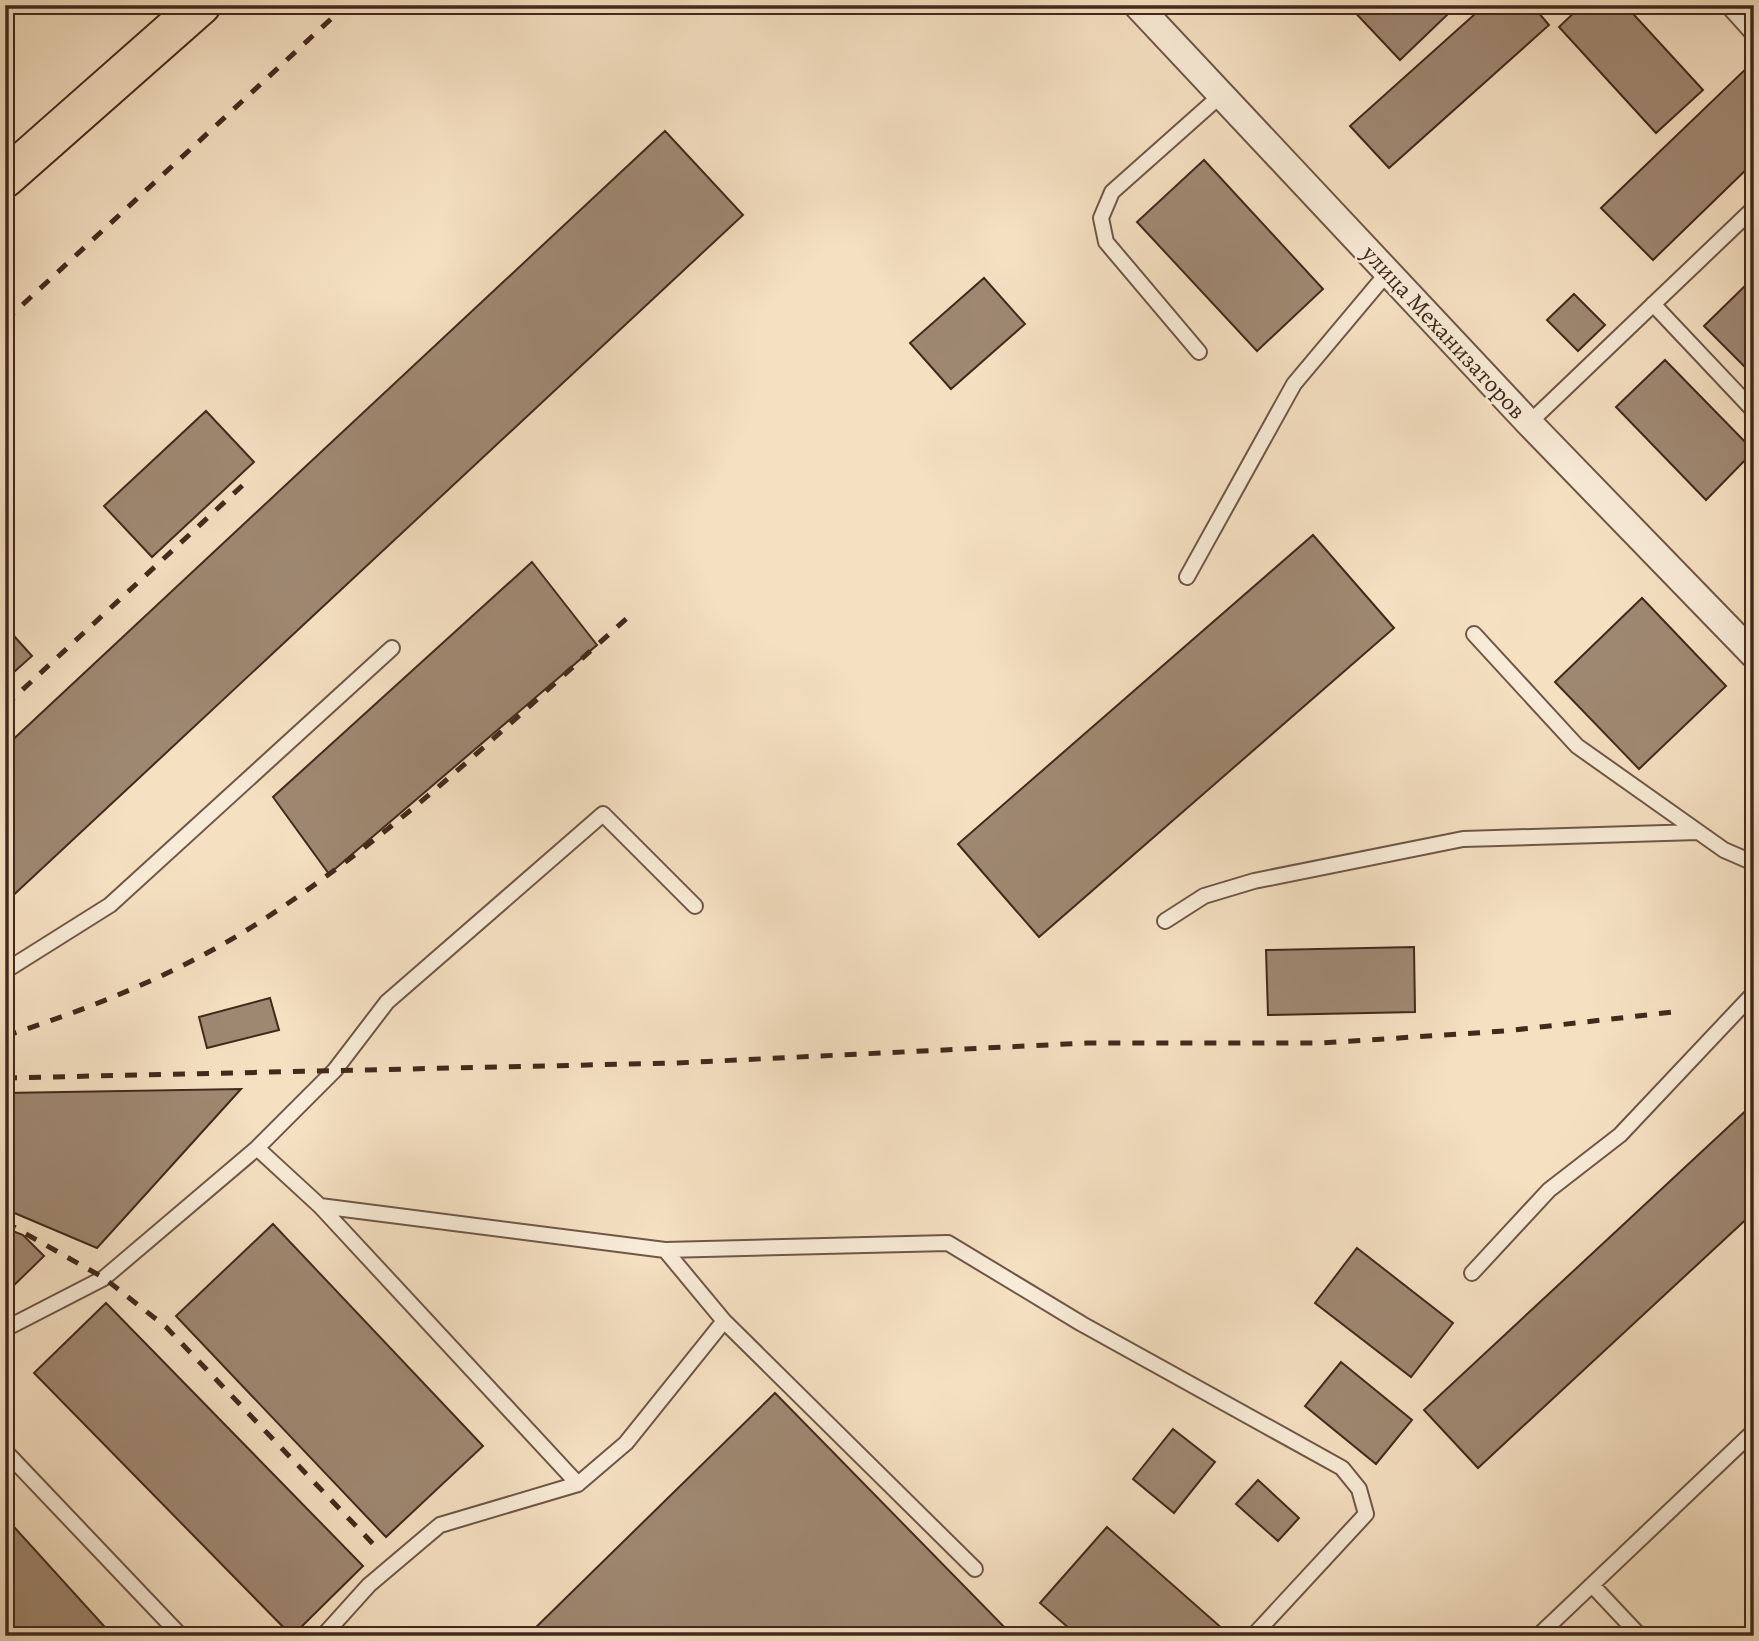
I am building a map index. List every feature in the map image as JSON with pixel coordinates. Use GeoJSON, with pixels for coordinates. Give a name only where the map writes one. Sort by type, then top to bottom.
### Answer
{"type":"FeatureCollection","features":[{"type":"Feature","properties":{"kind":"highway"},"geometry":{"type":"LineString","coordinates":[[5,178],[201,5]]}},
{"type":"Feature","properties":{"kind":"street","name":"улица Механизаторов"},"geometry":{"type":"LineString","coordinates":[[1137,5],[1529,423],[1754,655]]}},
{"type":"Feature","properties":{"kind":"lane"},"geometry":{"type":"LineString","coordinates":[[1727,5],[1754,35]]}},
{"type":"Feature","properties":{"kind":"lane"},"geometry":{"type":"LineString","coordinates":[[1199,352],[1105,242],[1101,218],[1112,192],[1220,96]]}},
{"type":"Feature","properties":{"kind":"lane"},"geometry":{"type":"LineString","coordinates":[[1529,423],[1754,208]]}},
{"type":"Feature","properties":{"kind":"lane"},"geometry":{"type":"LineString","coordinates":[[1187,577],[1294,384],[1388,272]]}},
{"type":"Feature","properties":{"kind":"lane"},"geometry":{"type":"LineString","coordinates":[[1653,304],[1754,411]]}},
{"type":"Feature","properties":{"kind":"lane"},"geometry":{"type":"LineString","coordinates":[[1474,635],[1577,746],[1724,850],[1754,863]]}},
{"type":"Feature","properties":{"kind":"lane"},"geometry":{"type":"LineString","coordinates":[[5,971],[110,905],[392,648]]}},
{"type":"Feature","properties":{"kind":"lane"},"geometry":{"type":"LineString","coordinates":[[5,1329],[104,1278],[257,1148],[335,1070],[387,1002],[603,814],[695,906]]}},
{"type":"Feature","properties":{"kind":"lane"},"geometry":{"type":"LineString","coordinates":[[1165,921],[1204,897],[1254,881],[1463,839],[1698,832]]}},
{"type":"Feature","properties":{"kind":"lane"},"geometry":{"type":"LineString","coordinates":[[1472,1273],[1549,1190],[1620,1135],[1754,993]]}},
{"type":"Feature","properties":{"kind":"lane"},"geometry":{"type":"LineString","coordinates":[[257,1148],[320,1206],[578,1484]]}},
{"type":"Feature","properties":{"kind":"lane"},"geometry":{"type":"LineString","coordinates":[[320,1206],[665,1250],[948,1243],[1083,1324],[1342,1468],[1359,1489],[1366,1514],[1253,1636]]}},
{"type":"Feature","properties":{"kind":"lane"},"geometry":{"type":"LineString","coordinates":[[665,1250],[724,1321],[975,1569]]}},
{"type":"Feature","properties":{"kind":"lane"},"geometry":{"type":"LineString","coordinates":[[323,1636],[369,1585],[440,1525],[578,1484],[626,1443],[724,1321]]}},
{"type":"Feature","properties":{"kind":"lane"},"geometry":{"type":"LineString","coordinates":[[1538,1636],[1754,1431]]}},
{"type":"Feature","properties":{"kind":"lane"},"geometry":{"type":"LineString","coordinates":[[5,1451],[181,1636]]}},
{"type":"Feature","properties":{"kind":"lane"},"geometry":{"type":"LineString","coordinates":[[1592,1585],[1640,1636]]}},
{"type":"Feature","properties":{"kind":"building"},"geometry":{"type":"Polygon","coordinates":[[[1348,5],[1438,5],[1447,15],[1400,60],[1348,5]]]}},
{"type":"Feature","properties":{"kind":"building"},"geometry":{"type":"Polygon","coordinates":[[[1485,5],[1532,5],[1549,25],[1389,168],[1350,126],[1485,5]]]}},
{"type":"Feature","properties":{"kind":"building"},"geometry":{"type":"Polygon","coordinates":[[[1582,5],[1625,5],[1703,90],[1656,133],[1559,27],[1582,5]]]}},
{"type":"Feature","properties":{"kind":"building"},"geometry":{"type":"Polygon","coordinates":[[[1754,61],[1754,162],[1653,260],[1601,208],[1754,61]]]}},
{"type":"Feature","properties":{"kind":"building"},"geometry":{"type":"Polygon","coordinates":[[[665,131],[743,215],[5,903],[5,747],[665,131]]]}},
{"type":"Feature","properties":{"kind":"building"},"geometry":{"type":"Polygon","coordinates":[[[1204,160],[1323,289],[1257,351],[1137,222],[1204,160]]]}},
{"type":"Feature","properties":{"kind":"building"},"geometry":{"type":"Polygon","coordinates":[[[984,278],[1025,324],[951,389],[910,343],[984,278]]]}},
{"type":"Feature","properties":{"kind":"building"},"geometry":{"type":"Polygon","coordinates":[[[1751,280],[1754,284],[1754,376],[1704,326],[1751,280]]]}},
{"type":"Feature","properties":{"kind":"building"},"geometry":{"type":"Polygon","coordinates":[[[1574,294],[1605,325],[1578,351],[1547,320],[1574,294]]]}},
{"type":"Feature","properties":{"kind":"building"},"geometry":{"type":"Polygon","coordinates":[[[1665,360],[1754,451],[1706,500],[1616,407],[1665,360]]]}},
{"type":"Feature","properties":{"kind":"building"},"geometry":{"type":"Polygon","coordinates":[[[206,411],[254,462],[152,557],[104,506],[206,411]]]}},
{"type":"Feature","properties":{"kind":"building"},"geometry":{"type":"Polygon","coordinates":[[[1313,535],[1394,628],[1039,937],[958,844],[1313,535]]]}},
{"type":"Feature","properties":{"kind":"building"},"geometry":{"type":"Polygon","coordinates":[[[532,562],[597,645],[329,874],[273,797],[532,562]]]}},
{"type":"Feature","properties":{"kind":"building"},"geometry":{"type":"Polygon","coordinates":[[[1642,598],[1726,686],[1639,769],[1555,682],[1642,598]]]}},
{"type":"Feature","properties":{"kind":"building"},"geometry":{"type":"Polygon","coordinates":[[[5,626],[32,656],[5,680],[5,626]]]}},
{"type":"Feature","properties":{"kind":"building"},"geometry":{"type":"Polygon","coordinates":[[[1414,947],[1415,1012],[1268,1015],[1266,950],[1414,947]]]}},
{"type":"Feature","properties":{"kind":"building"},"geometry":{"type":"Polygon","coordinates":[[[270,998],[279,1030],[207,1048],[199,1017],[270,998]]]}},
{"type":"Feature","properties":{"kind":"building"},"geometry":{"type":"Polygon","coordinates":[[[241,1089],[97,1248],[5,1209],[5,1093],[241,1089]]]}},
{"type":"Feature","properties":{"kind":"building"},"geometry":{"type":"Polygon","coordinates":[[[1754,1103],[1754,1212],[1478,1468],[1424,1410],[1754,1103]]]}},
{"type":"Feature","properties":{"kind":"building"},"geometry":{"type":"Polygon","coordinates":[[[273,1224],[483,1446],[386,1537],[176,1316],[273,1224]]]}},
{"type":"Feature","properties":{"kind":"building"},"geometry":{"type":"Polygon","coordinates":[[[5,1228],[23,1235],[44,1256],[5,1294],[5,1228]]]}},
{"type":"Feature","properties":{"kind":"building"},"geometry":{"type":"Polygon","coordinates":[[[1357,1248],[1453,1323],[1411,1377],[1315,1303],[1357,1248]]]}},
{"type":"Feature","properties":{"kind":"building"},"geometry":{"type":"Polygon","coordinates":[[[106,1303],[363,1566],[292,1636],[34,1373],[106,1303]]]}},
{"type":"Feature","properties":{"kind":"building"},"geometry":{"type":"Polygon","coordinates":[[[1341,1362],[1412,1420],[1376,1464],[1305,1406],[1341,1362]]]}},
{"type":"Feature","properties":{"kind":"building"},"geometry":{"type":"Polygon","coordinates":[[[775,1393],[1013,1636],[527,1636],[775,1393]]]}},
{"type":"Feature","properties":{"kind":"building"},"geometry":{"type":"Polygon","coordinates":[[[1173,1429],[1215,1462],[1174,1513],[1133,1479],[1173,1429]]]}},
{"type":"Feature","properties":{"kind":"building"},"geometry":{"type":"Polygon","coordinates":[[[1258,1480],[1299,1518],[1278,1541],[1236,1504],[1258,1480]]]}},
{"type":"Feature","properties":{"kind":"building"},"geometry":{"type":"Polygon","coordinates":[[[5,1517],[113,1636],[5,1636],[5,1517]]]}},
{"type":"Feature","properties":{"kind":"building"},"geometry":{"type":"Polygon","coordinates":[[[1107,1527],[1224,1630],[1219,1636],[1078,1636],[1040,1603],[1107,1527]]]}},
{"type":"Feature","properties":{"kind":"railway"},"geometry":{"type":"LineString","coordinates":[[5,321],[346,5]]}},
{"type":"Feature","properties":{"kind":"railway"},"geometry":{"type":"LineString","coordinates":[[5,706],[245,483]]}},
{"type":"Feature","properties":{"kind":"railway"},"geometry":{"type":"LineString","coordinates":[[5,1036],[68,1015],[160,977],[219,947],[300,895],[448,779],[635,611]]}},
{"type":"Feature","properties":{"kind":"railway"},"geometry":{"type":"LineString","coordinates":[[5,1078],[676,1063],[1087,1043],[1322,1043],[1505,1031],[1682,1011]]}},
{"type":"Feature","properties":{"kind":"railway"},"geometry":{"type":"LineString","coordinates":[[5,1222],[104,1278],[166,1327],[376,1547]]}}]}
